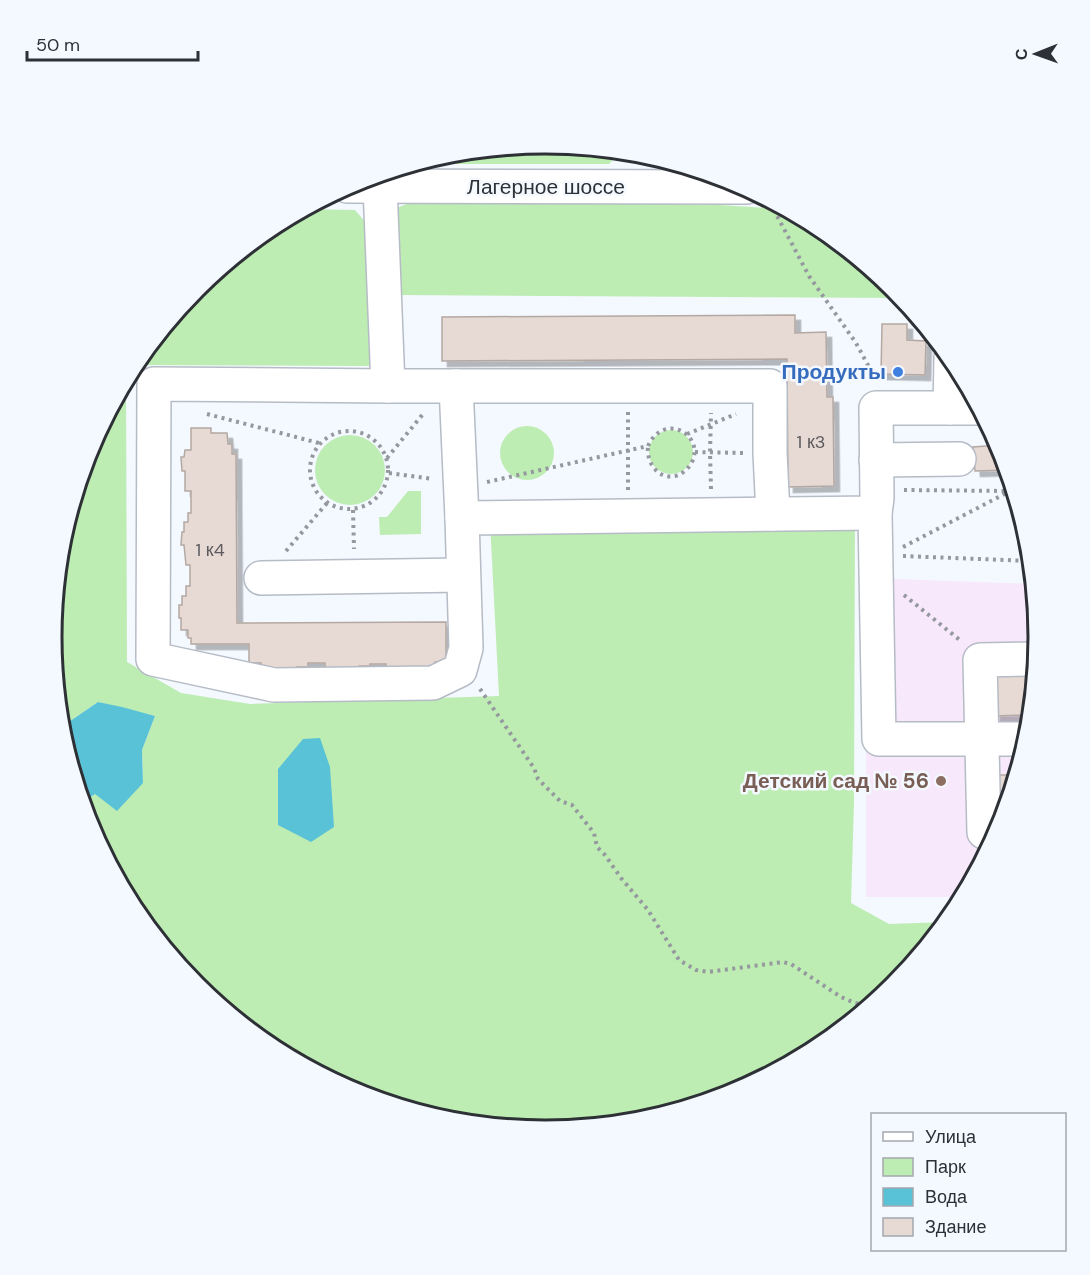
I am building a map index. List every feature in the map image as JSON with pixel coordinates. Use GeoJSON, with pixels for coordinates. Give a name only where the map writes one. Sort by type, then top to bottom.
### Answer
{"type":"FeatureCollection","features":[{"type":"Feature","properties":{"kind":"street","name":"Лагерное шоссе"},"geometry":{"type":"LineString","coordinates":[[374,186],[711,184]]}},
{"type":"Feature","properties":{"kind":"street"},"geometry":{"type":"LineString","coordinates":[[380,186],[378,314],[388,386]]}},
{"type":"Feature","properties":{"kind":"street"},"geometry":{"type":"LineString","coordinates":[[456,386],[466,648],[460,670],[433,684],[274,685],[153,659],[154,384],[770,386],[773,514]]}},
{"type":"Feature","properties":{"kind":"street"},"geometry":{"type":"LineString","coordinates":[[960,389],[965,408],[876,408],[879,739],[1017,739]]}},
{"type":"Feature","properties":{"kind":"street"},"geometry":{"type":"LineString","coordinates":[[462,518],[773,514],[876,487],[959,459]]}},
{"type":"Feature","properties":{"kind":"street"},"geometry":{"type":"LineString","coordinates":[[261,578],[463,575]]}},
{"type":"Feature","properties":{"kind":"street"},"geometry":{"type":"LineString","coordinates":[[988,832],[984,832],[980,660],[1027,659]]}},
{"type":"Feature","properties":{"kind":"path"},"geometry":{"type":"LineString","coordinates":[[775,213],[810,276],[856,343],[877,381],[876,408]]}},
{"type":"Feature","properties":{"kind":"path"},"geometry":{"type":"LineString","coordinates":[[628,385],[628,491]]}},
{"type":"Feature","properties":{"kind":"path"},"geometry":{"type":"LineString","coordinates":[[711,385],[711,490]]}},
{"type":"Feature","properties":{"kind":"path"},"geometry":{"type":"LineString","coordinates":[[687,434],[769,401]]}},
{"type":"Feature","properties":{"kind":"path"},"geometry":{"type":"LineString","coordinates":[[387,458],[429,407]]}},
{"type":"Feature","properties":{"kind":"path"},"geometry":{"type":"LineString","coordinates":[[206,413],[319,443]]}},
{"type":"Feature","properties":{"kind":"path"},"geometry":{"type":"LineString","coordinates":[[666,429],[676,429],[687,434],[695,452],[689,468],[680,474],[667,476],[656,471],[650,464],[648,446],[655,434],[666,429]]}},
{"type":"Feature","properties":{"kind":"path"},"geometry":{"type":"LineString","coordinates":[[343,430],[357,431],[370,436],[387,458],[389,472],[386,486],[378,498],[366,506],[353,510],[339,509],[327,503],[315,491],[309,475],[311,458],[319,443],[343,430]]}},
{"type":"Feature","properties":{"kind":"path"},"geometry":{"type":"LineString","coordinates":[[389,472],[476,484],[648,446]]}},
{"type":"Feature","properties":{"kind":"path"},"geometry":{"type":"LineString","coordinates":[[695,452],[770,453]]}},
{"type":"Feature","properties":{"kind":"path"},"geometry":{"type":"LineString","coordinates":[[876,487],[1005,490]]}},
{"type":"Feature","properties":{"kind":"path"},"geometry":{"type":"LineString","coordinates":[[879,564],[1006,493]]}},
{"type":"Feature","properties":{"kind":"path"},"geometry":{"type":"LineString","coordinates":[[261,578],[327,503]]}},
{"type":"Feature","properties":{"kind":"path"},"geometry":{"type":"LineString","coordinates":[[353,510],[354,577]]}},
{"type":"Feature","properties":{"kind":"path"},"geometry":{"type":"LineString","coordinates":[[879,564],[1022,561]]}},
{"type":"Feature","properties":{"kind":"path"},"geometry":{"type":"LineString","coordinates":[[879,564],[888,581],[975,652],[980,660]]}},
{"type":"Feature","properties":{"kind":"path"},"geometry":{"type":"LineString","coordinates":[[460,670],[472,679],[534,768],[538,779],[560,801],[572,805],[594,833],[597,847],[648,910],[679,960],[696,970],[708,972],[783,962],[791,964],[841,997],[860,1004]]}},
{"type":"Feature","properties":{"kind":"shaded area","name":"Детский сад № 56"},"geometry":{"type":"Polygon","coordinates":[[[866,578],[1025,584],[1027,669],[1019,732],[1003,793],[979,851],[953,897],[866,897],[866,578]]]}},
{"type":"Feature","properties":{"kind":"green space"},"geometry":{"type":"Polygon","coordinates":[[[545,154],[614,159],[609,164],[447,164],[482,158],[545,154]]]}},
{"type":"Feature","properties":{"kind":"green space"},"geometry":{"type":"Polygon","coordinates":[[[416,200],[766,208],[814,235],[864,274],[889,298],[397,295],[393,240],[397,208],[416,200]]]}},
{"type":"Feature","properties":{"kind":"green space"},"geometry":{"type":"Polygon","coordinates":[[[321,209],[355,210],[368,225],[371,294],[370,366],[146,365],[181,319],[226,274],[276,235],[321,209]]]}},
{"type":"Feature","properties":{"kind":"green space"},"geometry":{"type":"Polygon","coordinates":[[[126,396],[127,662],[181,693],[250,704],[499,696],[490,522],[855,519],[854,803],[851,903],[889,924],[936,922],[887,979],[864,1001],[814,1040],[759,1071],[700,1095],[639,1112],[577,1120],[513,1120],[451,1112],[420,1105],[331,1071],[276,1040],[226,1001],[181,956],[161,932],[126,879],[98,823],[89,798],[95,794],[143,783],[142,750],[155,716],[98,702],[69,722],[63,669],[63,606],[71,543],[87,482],[98,452],[126,396]]]}},
{"type":"Feature","properties":{"kind":"green space"},"geometry":{"type":"Polygon","coordinates":[[[527,426],[537,428],[546,434],[552,443],[554,453],[552,463],[546,472],[537,478],[527,480],[517,478],[508,472],[502,463],[500,453],[502,443],[508,434],[517,428],[527,426]]]}},
{"type":"Feature","properties":{"kind":"green space"},"geometry":{"type":"Polygon","coordinates":[[[671,430],[687,436],[693,452],[687,468],[671,474],[655,468],[649,452],[655,436],[671,430]]]}},
{"type":"Feature","properties":{"kind":"green space"},"geometry":{"type":"Polygon","coordinates":[[[350,435],[363,438],[375,445],[382,457],[385,470],[382,483],[375,495],[363,502],[350,505],[337,502],[325,495],[318,483],[315,470],[318,457],[325,445],[337,438],[350,435]]]}},
{"type":"Feature","properties":{"kind":"green space"},"geometry":{"type":"Polygon","coordinates":[[[408,491],[421,491],[421,534],[380,535],[379,517],[387,517],[408,491]]]}},
{"type":"Feature","properties":{"kind":"water"},"geometry":{"type":"Polygon","coordinates":[[[98,702],[155,716],[142,750],[143,783],[117,811],[95,794],[89,798],[78,763],[69,722],[98,702]]]}},
{"type":"Feature","properties":{"kind":"water"},"geometry":{"type":"Polygon","coordinates":[[[320,738],[330,767],[334,827],[311,842],[278,825],[278,769],[303,739],[320,738]]]}},
{"type":"Feature","properties":{"kind":"building"},"geometry":{"type":"Polygon","coordinates":[[[795,315],[795,333],[826,332],[827,397],[833,397],[834,486],[788,487],[787,359],[442,361],[442,317],[795,315]]]}},
{"type":"Feature","properties":{"kind":"building"},"geometry":{"type":"Polygon","coordinates":[[[882,324],[907,324],[907,340],[926,341],[925,375],[881,374],[882,324]]]}},
{"type":"Feature","properties":{"kind":"building"},"geometry":{"type":"Polygon","coordinates":[[[191,428],[211,428],[211,433],[227,433],[228,444],[232,444],[232,454],[236,454],[237,623],[446,622],[446,662],[435,662],[435,668],[386,673],[386,664],[359,666],[359,669],[325,669],[325,663],[308,663],[308,667],[297,667],[297,673],[261,669],[261,663],[249,663],[249,644],[191,644],[188,630],[181,630],[179,605],[182,605],[182,596],[186,596],[186,586],[190,586],[190,565],[186,565],[184,545],[181,545],[184,522],[188,522],[188,513],[191,513],[191,491],[185,491],[185,471],[182,471],[181,457],[184,457],[185,450],[191,450],[191,428]]]}},
{"type":"Feature","properties":{"kind":"building"},"geometry":{"type":"Polygon","coordinates":[[[989,446],[999,470],[975,471],[973,447],[989,446]]]}},
{"type":"Feature","properties":{"kind":"building"},"geometry":{"type":"Polygon","coordinates":[[[1027,670],[1022,715],[995,716],[994,671],[1027,670]]]}},
{"type":"Feature","properties":{"kind":"building"},"geometry":{"type":"Polygon","coordinates":[[[994,775],[1008,775],[1003,793],[995,815],[994,775]]]}},
{"type":"Feature","properties":{"kind":"place","name":"Продукты"},"geometry":{"type":"Point","coordinates":[898,372]}},
{"type":"Feature","properties":{"kind":"place","name":"Детский сад № 56"},"geometry":{"type":"Point","coordinates":[941,781]}}]}
